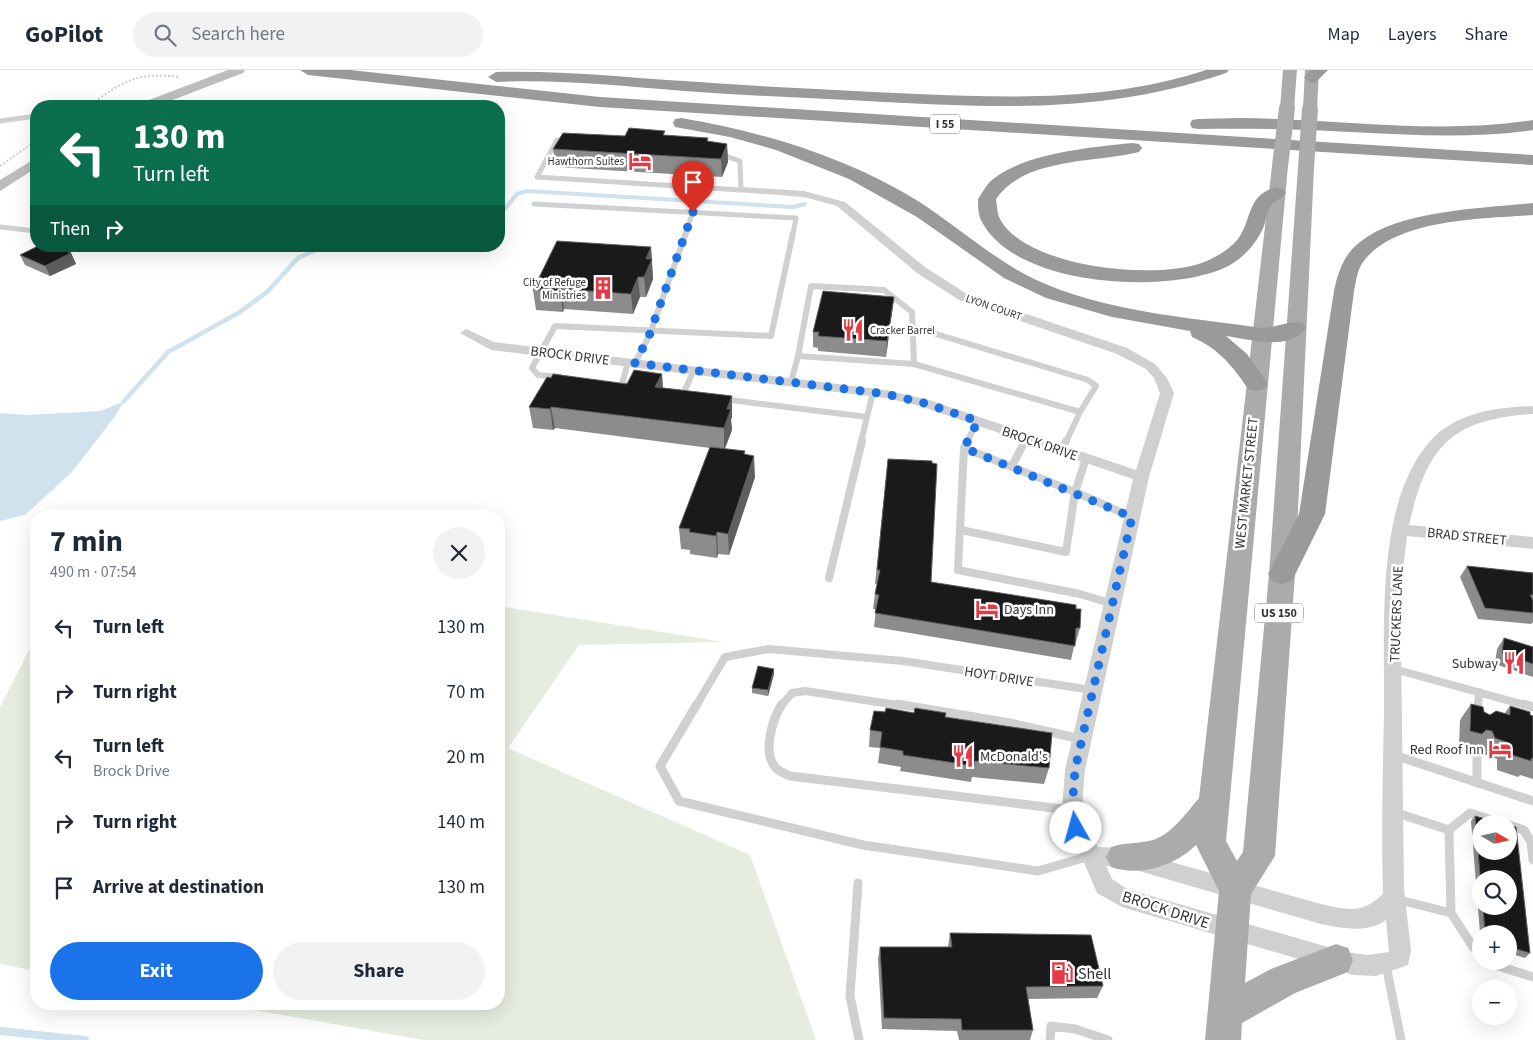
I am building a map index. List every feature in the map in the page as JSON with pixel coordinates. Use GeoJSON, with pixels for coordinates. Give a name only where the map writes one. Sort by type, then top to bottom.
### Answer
{"type":"FeatureCollection","features":[{"type":"Feature","properties":{"kind":"highway","name":"I 55"},"geometry":{"type":"LineString","coordinates":[[310,70],[600,102],[1533,160]]}},
{"type":"Feature","properties":{"kind":"highway","name":"I 55"},"geometry":{"type":"LineString","coordinates":[[429,70],[729,96],[1533,145]]}},
{"type":"Feature","properties":{"kind":"highway"},"geometry":{"type":"LineString","coordinates":[[496,77],[532,75],[741,90],[1022,102],[1089,100],[1135,94],[1189,82],[1221,70]]}},
{"type":"Feature","properties":{"kind":"highway"},"geometry":{"type":"LineString","coordinates":[[358,76],[401,88],[496,100]]}},
{"type":"Feature","properties":{"kind":"highway"},"geometry":{"type":"LineString","coordinates":[[505,101],[710,127],[782,146],[878,186],[1026,282],[1078,301],[1168,320],[1262,335],[1280,335],[1296,328]]}},
{"type":"Feature","properties":{"kind":"highway"},"geometry":{"type":"LineString","coordinates":[[1193,124],[1260,122],[1443,132],[1482,131],[1533,124]]}},
{"type":"Feature","properties":{"kind":"highway"},"geometry":{"type":"LineString","coordinates":[[1278,193],[1261,204],[1258,220],[1247,240],[1234,253],[1208,266],[1170,274],[1141,276],[1102,273],[1066,266],[1030,254],[1004,237],[986,210],[988,197],[997,185],[1009,177],[1040,164],[1094,153],[1161,147],[1328,154],[1373,150]]}},
{"type":"Feature","properties":{"kind":"highway"},"geometry":{"type":"LineString","coordinates":[[1282,574],[1312,514],[1344,291],[1354,260],[1377,240],[1416,224],[1441,218],[1533,209]]}},
{"type":"Feature","properties":{"kind":"highway"},"geometry":{"type":"LineString","coordinates":[[1168,320],[1215,338],[1231,348],[1256,384]]}},
{"type":"Feature","properties":{"kind":"main road"},"geometry":{"type":"LineString","coordinates":[[162,100],[239,70]]}},
{"type":"Feature","properties":{"kind":"main road","name":"WEST MARKET STREET"},"geometry":{"type":"LineString","coordinates":[[1235,890],[1210,842],[1290,70]]}},
{"type":"Feature","properties":{"kind":"main road","name":"US 150"},"geometry":{"type":"LineString","coordinates":[[1235,890],[1259,856],[1282,574],[1306,168],[1314,73]]}},
{"type":"Feature","properties":{"kind":"main road"},"geometry":{"type":"LineString","coordinates":[[0,187],[30,166]]}},
{"type":"Feature","properties":{"kind":"main road"},"geometry":{"type":"LineString","coordinates":[[1122,857],[1158,853],[1169,847],[1186,834],[1214,803]]}},
{"type":"Feature","properties":{"kind":"main road"},"geometry":{"type":"LineString","coordinates":[[1224,1026],[1235,890]]}},
{"type":"Feature","properties":{"kind":"main road"},"geometry":{"type":"LineString","coordinates":[[1224,1026],[1283,980],[1336,960]]}},
{"type":"Feature","properties":{"kind":"street","name":"LYON COURT"},"geometry":{"type":"LineString","coordinates":[[741,190],[811,194],[827,198],[840,204],[922,270],[963,297],[1122,352],[1148,364],[1158,371],[1167,393],[1141,477]]}},
{"type":"Feature","properties":{"kind":"street","name":"BROCK DRIVE"},"geometry":{"type":"LineString","coordinates":[[466,333],[490,346],[872,392],[924,403],[1141,477],[1075,770],[1072,810],[1081,840],[1092,856],[1104,886],[1122,897],[1232,930]]}},
{"type":"Feature","properties":{"kind":"street","name":"TRUCKERS LANE"},"geometry":{"type":"LineString","coordinates":[[1386,965],[1400,958],[1401,942],[1394,898],[1392,812],[1394,594],[1401,530],[1410,491],[1423,462],[1438,440],[1460,425],[1484,417],[1533,410]]}},
{"type":"Feature","properties":{"kind":"street","name":"BRAD STREET"},"geometry":{"type":"LineString","coordinates":[[1401,530],[1533,543]]}},
{"type":"Feature","properties":{"kind":"street"},"geometry":{"type":"LineString","coordinates":[[1092,856],[1122,857],[1321,914],[1350,920],[1376,915],[1394,898]]}},
{"type":"Feature","properties":{"kind":"street"},"geometry":{"type":"LineString","coordinates":[[1232,930],[1366,968],[1386,965]]}},
{"type":"Feature","properties":{"kind":"lane"},"geometry":{"type":"LineString","coordinates":[[0,121],[30,117]]}},
{"type":"Feature","properties":{"kind":"lane"},"geometry":{"type":"LineString","coordinates":[[557,140],[684,147],[711,151],[740,161],[741,190],[537,177],[557,140]]}},
{"type":"Feature","properties":{"kind":"lane"},"geometry":{"type":"LineString","coordinates":[[534,204],[796,218],[771,336],[556,326],[532,368],[538,375],[566,378]]}},
{"type":"Feature","properties":{"kind":"lane"},"geometry":{"type":"LineString","coordinates":[[622,384],[631,363],[651,329],[693,212]]}},
{"type":"Feature","properties":{"kind":"lane"},"geometry":{"type":"LineString","coordinates":[[0,227],[30,230]]}},
{"type":"Feature","properties":{"kind":"lane"},"geometry":{"type":"LineString","coordinates":[[791,382],[798,356],[810,286],[884,290],[912,312],[914,364]]}},
{"type":"Feature","properties":{"kind":"lane"},"geometry":{"type":"LineString","coordinates":[[913,327],[1088,380],[1096,386],[1080,412],[1062,450]]}},
{"type":"Feature","properties":{"kind":"lane"},"geometry":{"type":"LineString","coordinates":[[798,356],[914,364],[1080,412]]}},
{"type":"Feature","properties":{"kind":"lane"},"geometry":{"type":"LineString","coordinates":[[684,392],[694,370]]}},
{"type":"Feature","properties":{"kind":"lane"},"geometry":{"type":"LineString","coordinates":[[612,383],[639,386]]}},
{"type":"Feature","properties":{"kind":"lane"},"geometry":{"type":"LineString","coordinates":[[675,391],[701,396]]}},
{"type":"Feature","properties":{"kind":"lane"},"geometry":{"type":"LineString","coordinates":[[830,578],[872,392]]}},
{"type":"Feature","properties":{"kind":"lane"},"geometry":{"type":"LineString","coordinates":[[710,397],[866,417]]}},
{"type":"Feature","properties":{"kind":"lane"},"geometry":{"type":"LineString","coordinates":[[978,421],[964,448],[958,570],[1080,594],[1113,604]]}},
{"type":"Feature","properties":{"kind":"lane"},"geometry":{"type":"LineString","coordinates":[[1012,466],[1026,438]]}},
{"type":"Feature","properties":{"kind":"lane"},"geometry":{"type":"LineString","coordinates":[[964,448],[1012,466],[1132,517]]}},
{"type":"Feature","properties":{"kind":"lane"},"geometry":{"type":"LineString","coordinates":[[961,530],[1066,552],[1075,492],[1086,458]]}},
{"type":"Feature","properties":{"kind":"lane","name":"HOYT DRIVE"},"geometry":{"type":"LineString","coordinates":[[1092,856],[1038,872],[863,845],[679,801],[660,766],[724,657],[769,649],[903,661],[1094,690]]}},
{"type":"Feature","properties":{"kind":"lane"},"geometry":{"type":"LineString","coordinates":[[1394,669],[1533,707]]}},
{"type":"Feature","properties":{"kind":"lane"},"geometry":{"type":"LineString","coordinates":[[1072,810],[790,776],[776,768],[769,755],[775,712],[790,694],[799,691],[816,691],[1010,722],[1083,739]]}},
{"type":"Feature","properties":{"kind":"lane"},"geometry":{"type":"LineString","coordinates":[[1478,725],[1479,692]]}},
{"type":"Feature","properties":{"kind":"lane"},"geometry":{"type":"LineString","coordinates":[[1477,752],[1477,783]]}},
{"type":"Feature","properties":{"kind":"lane"},"geometry":{"type":"LineString","coordinates":[[1392,754],[1533,802]]}},
{"type":"Feature","properties":{"kind":"lane"},"geometry":{"type":"LineString","coordinates":[[1392,812],[1449,830]]}},
{"type":"Feature","properties":{"kind":"lane"},"geometry":{"type":"LineString","coordinates":[[1449,830],[1470,813],[1476,815]]}},
{"type":"Feature","properties":{"kind":"lane"},"geometry":{"type":"LineString","coordinates":[[1518,828],[1524,830],[1531,842],[1533,860]]}},
{"type":"Feature","properties":{"kind":"lane"},"geometry":{"type":"LineString","coordinates":[[1449,830],[1452,913],[1472,944]]}},
{"type":"Feature","properties":{"kind":"lane"},"geometry":{"type":"LineString","coordinates":[[858,883],[850,996],[859,1040]]}},
{"type":"Feature","properties":{"kind":"lane"},"geometry":{"type":"LineString","coordinates":[[1394,898],[1452,913]]}},
{"type":"Feature","properties":{"kind":"lane"},"geometry":{"type":"LineString","coordinates":[[1386,965],[1401,1040]]}},
{"type":"Feature","properties":{"kind":"lane"},"geometry":{"type":"LineString","coordinates":[[1511,970],[1533,977]]}},
{"type":"Feature","properties":{"kind":"lane"},"geometry":{"type":"LineString","coordinates":[[1050,1040],[1050,1026],[1075,1029],[1108,1040]]}},
{"type":"Feature","properties":{"kind":"path"},"geometry":{"type":"LineString","coordinates":[[97,100],[138,74],[154,73],[187,77]]}},
{"type":"Feature","properties":{"kind":"path"},"geometry":{"type":"LineString","coordinates":[[0,166],[30,146]]}},
{"type":"Feature","properties":{"kind":"shaded area"},"geometry":{"type":"Polygon","coordinates":[[[505,607],[724,642],[579,645],[508,748],[750,855],[816,1040],[423,1040],[255,1010],[505,1010],[505,607]]]}},
{"type":"Feature","properties":{"kind":"shaded area"},"geometry":{"type":"Polygon","coordinates":[[[30,648],[30,970],[0,964],[0,707],[30,648]]]}},
{"type":"Feature","properties":{"kind":"water"},"geometry":{"type":"Polygon","coordinates":[[[124,401],[116,415],[72,472],[25,515],[0,521],[0,413],[27,415],[101,411],[124,401]]]}},
{"type":"Feature","properties":{"kind":"building"},"geometry":{"type":"Polygon","coordinates":[[[629,128],[665,131],[663,135],[708,138],[707,141],[727,144],[721,159],[553,149],[563,133],[625,136],[629,128]]]}},
{"type":"Feature","properties":{"kind":"building"},"geometry":{"type":"Polygon","coordinates":[[[557,241],[651,247],[646,259],[652,259],[644,277],[638,277],[631,294],[562,289],[560,292],[533,290],[557,241]]]}},
{"type":"Feature","properties":{"kind":"building"},"geometry":{"type":"Polygon","coordinates":[[[30,250],[30,252],[71,253],[45,266],[20,255],[30,250]]]}},
{"type":"Feature","properties":{"kind":"building","name":"Cracker Barrel"},"geometry":{"type":"Polygon","coordinates":[[[823,291],[894,297],[887,341],[818,336],[819,332],[813,332],[823,291]]]}},
{"type":"Feature","properties":{"kind":"building"},"geometry":{"type":"Polygon","coordinates":[[[634,370],[662,374],[655,387],[732,396],[727,409],[731,409],[724,428],[551,407],[550,409],[529,407],[547,377],[551,378],[553,374],[627,384],[634,370]]]}},
{"type":"Feature","properties":{"kind":"building"},"geometry":{"type":"Polygon","coordinates":[[[710,447],[745,451],[744,454],[754,456],[728,534],[717,532],[716,536],[689,532],[690,529],[679,528],[710,447]]]}},
{"type":"Feature","properties":{"kind":"building"},"geometry":{"type":"Polygon","coordinates":[[[888,459],[932,461],[932,463],[937,464],[931,582],[1076,605],[1076,609],[1081,609],[1080,628],[1076,628],[1075,646],[875,613],[879,595],[875,594],[880,570],[877,570],[888,459]]]}},
{"type":"Feature","properties":{"kind":"building"},"geometry":{"type":"Polygon","coordinates":[[[1467,566],[1533,573],[1533,595],[1530,595],[1533,600],[1533,613],[1485,608],[1467,566]]]}},
{"type":"Feature","properties":{"kind":"building"},"geometry":{"type":"Polygon","coordinates":[[[1504,638],[1533,647],[1533,664],[1502,653],[1504,638]]]}},
{"type":"Feature","properties":{"kind":"building"},"geometry":{"type":"Polygon","coordinates":[[[758,666],[774,669],[768,690],[752,688],[758,666]]]}},
{"type":"Feature","properties":{"kind":"building"},"geometry":{"type":"Polygon","coordinates":[[[1471,704],[1483,707],[1484,712],[1490,715],[1496,711],[1510,715],[1510,706],[1530,712],[1530,715],[1533,716],[1533,759],[1531,758],[1531,761],[1509,754],[1509,743],[1495,738],[1492,731],[1486,730],[1482,734],[1470,731],[1471,704]]]}},
{"type":"Feature","properties":{"kind":"building"},"geometry":{"type":"Polygon","coordinates":[[[886,708],[914,713],[915,708],[946,713],[945,717],[1052,733],[1049,768],[975,761],[974,766],[903,755],[903,751],[880,747],[882,732],[870,730],[874,711],[885,712],[886,708]]]}},
{"type":"Feature","properties":{"kind":"building"},"geometry":{"type":"Polygon","coordinates":[[[1518,845],[1530,953],[1517,949],[1517,925],[1484,925],[1484,915],[1517,915],[1517,870],[1480,870],[1479,860],[1518,860],[1518,845]]]}},
{"type":"Feature","properties":{"kind":"building"},"geometry":{"type":"Polygon","coordinates":[[[950,933],[1091,935],[1103,986],[1026,987],[1033,1030],[962,1030],[961,1019],[884,1018],[880,947],[952,947],[950,933]]]}},
{"type":"Feature","properties":{"kind":"waterway"},"geometry":{"type":"LineString","coordinates":[[505,209],[517,194],[527,191],[793,207],[805,204]]}},
{"type":"Feature","properties":{"kind":"waterway"},"geometry":{"type":"LineString","coordinates":[[124,401],[168,352],[240,312],[267,292],[298,258],[311,252]]}},
{"type":"Feature","properties":{"kind":"waterway"},"geometry":{"type":"LineString","coordinates":[[0,1031],[85,1040]]}},
{"type":"Feature","properties":{"kind":"place","name":"Hawthorn Suites"},"geometry":{"type":"Point","coordinates":[640,161]}},
{"type":"Feature","properties":{"kind":"place","name":"City of Refuge Ministries"},"geometry":{"type":"Point","coordinates":[603,288]}},
{"type":"Feature","properties":{"kind":"place","name":"Cracker Barrel"},"geometry":{"type":"Point","coordinates":[853,330]}},
{"type":"Feature","properties":{"kind":"place","name":"Days Inn"},"geometry":{"type":"Point","coordinates":[987,609]}},
{"type":"Feature","properties":{"kind":"place","name":"Subway"},"geometry":{"type":"Point","coordinates":[1514,663]}},
{"type":"Feature","properties":{"kind":"place","name":"Red Roof Inn"},"geometry":{"type":"Point","coordinates":[1500,749]}},
{"type":"Feature","properties":{"kind":"place","name":"McDonald's"},"geometry":{"type":"Point","coordinates":[963,756]}},
{"type":"Feature","properties":{"kind":"place","name":"Shell"},"geometry":{"type":"Point","coordinates":[1062,973]}},
{"type":"Feature","properties":{"kind":"route"},"geometry":{"type":"LineString","coordinates":[[693,212],[649,336],[635,363],[886,394],[924,403],[978,421],[964,448],[1012,466],[1132,517],[1075,770],[1072,810],[1076,828]]}}]}
